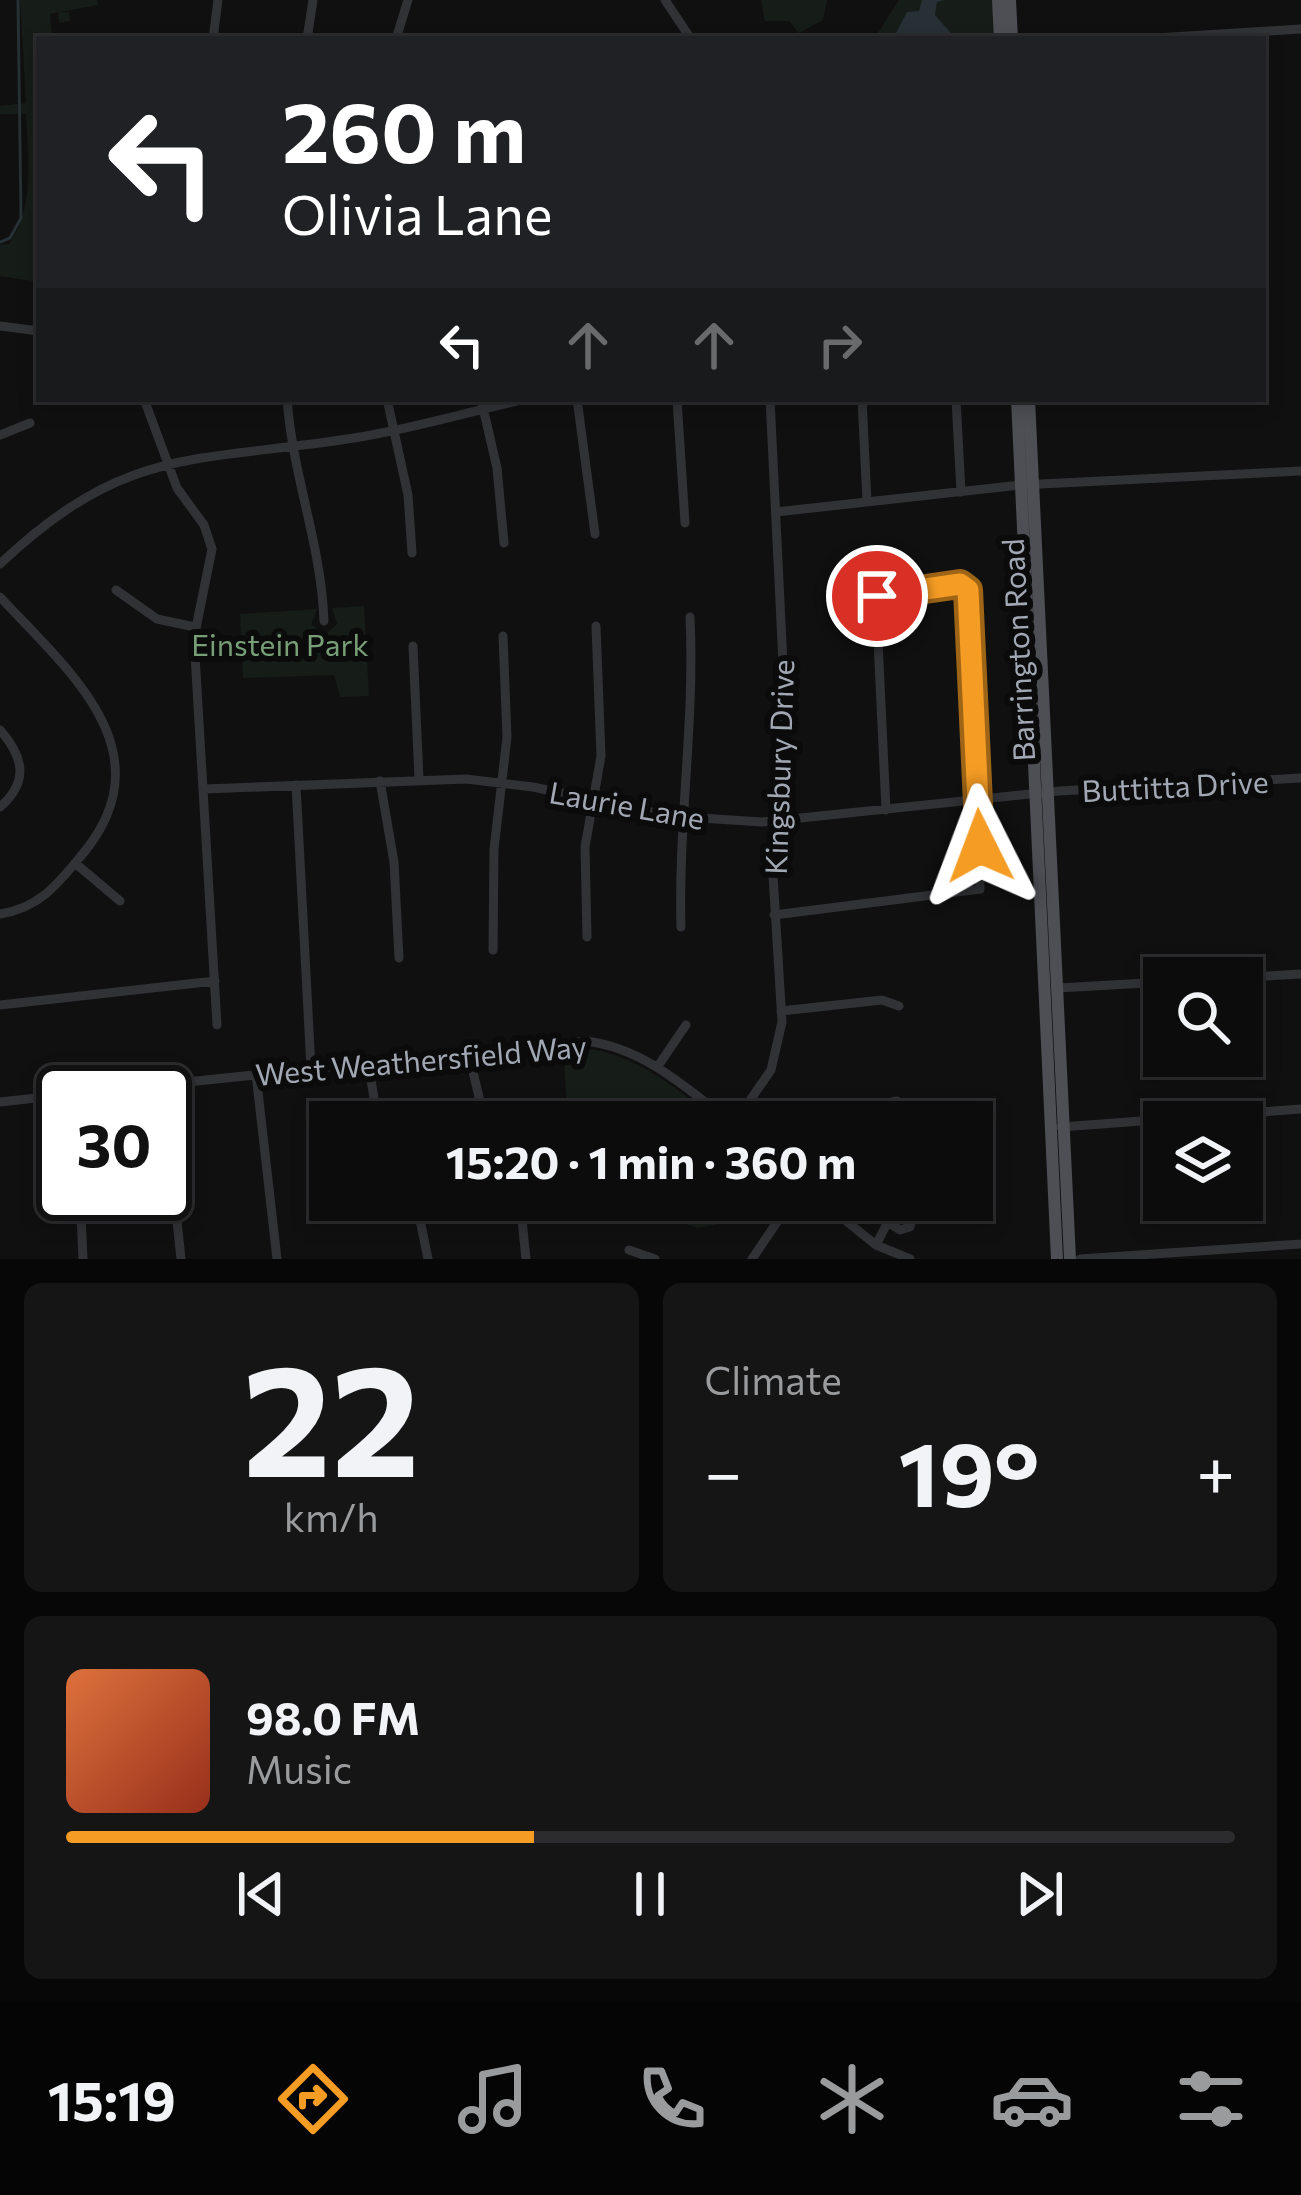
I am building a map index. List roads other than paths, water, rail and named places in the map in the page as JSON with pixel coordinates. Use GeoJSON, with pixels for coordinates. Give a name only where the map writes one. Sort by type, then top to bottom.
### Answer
{"type":"FeatureCollection","features":[{"type":"Feature","properties":{"kind":"main road"},"geometry":{"type":"LineString","coordinates":[[998,0],[1000,36]]}},
{"type":"Feature","properties":{"kind":"main road"},"geometry":{"type":"LineString","coordinates":[[1010,0],[1012,36]]}},
{"type":"Feature","properties":{"kind":"main road","name":"Barrington Road"},"geometry":{"type":"LineString","coordinates":[[1017,402],[1027,485],[1058,1127],[1070,1259]]}},
{"type":"Feature","properties":{"kind":"main road","name":"Barrington Road"},"geometry":{"type":"LineString","coordinates":[[1027,485],[1029,402]]}},
{"type":"Feature","properties":{"kind":"main road","name":"Barrington Road"},"geometry":{"type":"LineString","coordinates":[[1042,792],[1058,988],[1058,1259]]}},
{"type":"Feature","properties":{"kind":"street"},"geometry":{"type":"LineString","coordinates":[[213,36],[218,0]]}},
{"type":"Feature","properties":{"kind":"street"},"geometry":{"type":"LineString","coordinates":[[307,36],[313,0]]}},
{"type":"Feature","properties":{"kind":"street"},"geometry":{"type":"LineString","coordinates":[[397,36],[408,0]]}},
{"type":"Feature","properties":{"kind":"street"},"geometry":{"type":"LineString","coordinates":[[665,0],[689,36]]}},
{"type":"Feature","properties":{"kind":"street"},"geometry":{"type":"LineString","coordinates":[[1184,36],[1301,28]]}},
{"type":"Feature","properties":{"kind":"street"},"geometry":{"type":"LineString","coordinates":[[0,326],[36,331]]}},
{"type":"Feature","properties":{"kind":"street"},"geometry":{"type":"LineString","coordinates":[[145,402],[168,462],[212,549],[212,570],[195,626],[217,1024]]}},
{"type":"Feature","properties":{"kind":"street"},"geometry":{"type":"LineString","coordinates":[[287,402],[291,445],[319,553],[325,621]]}},
{"type":"Feature","properties":{"kind":"street"},"geometry":{"type":"LineString","coordinates":[[388,402],[412,553]]}},
{"type":"Feature","properties":{"kind":"street"},"geometry":{"type":"LineString","coordinates":[[577,402],[595,534]]}},
{"type":"Feature","properties":{"kind":"street"},"geometry":{"type":"LineString","coordinates":[[677,402],[685,523]]}},
{"type":"Feature","properties":{"kind":"street","name":"Kingsbury Drive"},"geometry":{"type":"LineString","coordinates":[[748,1101],[771,1070],[781,1011],[773,822],[783,703],[770,402]]}},
{"type":"Feature","properties":{"kind":"street"},"geometry":{"type":"LineString","coordinates":[[862,402],[867,502]]}},
{"type":"Feature","properties":{"kind":"street"},"geometry":{"type":"LineString","coordinates":[[956,402],[961,492]]}},
{"type":"Feature","properties":{"kind":"street"},"geometry":{"type":"LineString","coordinates":[[0,564],[89,495],[168,462],[394,430],[482,404],[504,543]]}},
{"type":"Feature","properties":{"kind":"street"},"geometry":{"type":"LineString","coordinates":[[0,435],[30,423]]}},
{"type":"Feature","properties":{"kind":"street"},"geometry":{"type":"LineString","coordinates":[[776,512],[1027,485],[1301,471]]}},
{"type":"Feature","properties":{"kind":"street"},"geometry":{"type":"LineString","coordinates":[[774,915],[980,889],[966,587],[885,592],[876,598],[886,810]]}},
{"type":"Feature","properties":{"kind":"street"},"geometry":{"type":"LineString","coordinates":[[116,590],[157,619],[195,626]]}},
{"type":"Feature","properties":{"kind":"street"},"geometry":{"type":"LineString","coordinates":[[0,597],[85,688],[108,731],[113,804],[104,828],[45,897],[0,914]]}},
{"type":"Feature","properties":{"kind":"street"},"geometry":{"type":"LineString","coordinates":[[681,927],[683,818],[693,723],[690,617]]}},
{"type":"Feature","properties":{"kind":"street"},"geometry":{"type":"LineString","coordinates":[[587,937],[584,857],[601,747],[596,626]]}},
{"type":"Feature","properties":{"kind":"street"},"geometry":{"type":"LineString","coordinates":[[493,950],[492,882],[503,782],[503,636]]}},
{"type":"Feature","properties":{"kind":"street"},"geometry":{"type":"LineString","coordinates":[[412,646],[419,779]]}},
{"type":"Feature","properties":{"kind":"street"},"geometry":{"type":"LineString","coordinates":[[0,730],[16,749],[22,771],[15,792],[0,807]]}},
{"type":"Feature","properties":{"kind":"street","name":"Buttitta Drive"},"geometry":{"type":"LineString","coordinates":[[1042,792],[1301,778]]}},
{"type":"Feature","properties":{"kind":"street","name":"Laurie Lane"},"geometry":{"type":"LineString","coordinates":[[205,789],[419,779],[503,782],[683,818],[773,822],[1042,792]]}},
{"type":"Feature","properties":{"kind":"street"},"geometry":{"type":"LineString","coordinates":[[380,781],[395,873],[399,958]]}},
{"type":"Feature","properties":{"kind":"street"},"geometry":{"type":"LineString","coordinates":[[296,785],[311,1068]]}},
{"type":"Feature","properties":{"kind":"street"},"geometry":{"type":"LineString","coordinates":[[75,863],[120,901]]}},
{"type":"Feature","properties":{"kind":"street"},"geometry":{"type":"LineString","coordinates":[[1263,976],[1301,974]]}},
{"type":"Feature","properties":{"kind":"street"},"geometry":{"type":"LineString","coordinates":[[0,1005],[214,981]]}},
{"type":"Feature","properties":{"kind":"street"},"geometry":{"type":"LineString","coordinates":[[1058,988],[1143,983]]}},
{"type":"Feature","properties":{"kind":"street"},"geometry":{"type":"LineString","coordinates":[[781,1011],[882,1000],[899,1006]]}},
{"type":"Feature","properties":{"kind":"street"},"geometry":{"type":"LineString","coordinates":[[658,1066],[686,1024]]}},
{"type":"Feature","properties":{"kind":"street","name":"West Weathersfield Way"},"geometry":{"type":"LineString","coordinates":[[192,1084],[586,1041],[628,1051],[658,1066],[705,1101]]}},
{"type":"Feature","properties":{"kind":"street"},"geometry":{"type":"LineString","coordinates":[[468,1052],[480,1101]]}},
{"type":"Feature","properties":{"kind":"street"},"geometry":{"type":"LineString","coordinates":[[368,1062],[374,1101]]}},
{"type":"Feature","properties":{"kind":"street"},"geometry":{"type":"LineString","coordinates":[[256,1074],[277,1259]]}},
{"type":"Feature","properties":{"kind":"street"},"geometry":{"type":"LineString","coordinates":[[0,1102],[36,1098]]}},
{"type":"Feature","properties":{"kind":"street"},"geometry":{"type":"LineString","coordinates":[[1058,1127],[1301,1109]]}},
{"type":"Feature","properties":{"kind":"street"},"geometry":{"type":"LineString","coordinates":[[81,1221],[83,1259]]}},
{"type":"Feature","properties":{"kind":"street"},"geometry":{"type":"LineString","coordinates":[[178,1221],[182,1259]]}},
{"type":"Feature","properties":{"kind":"street"},"geometry":{"type":"LineString","coordinates":[[421,1221],[428,1259]]}},
{"type":"Feature","properties":{"kind":"street"},"geometry":{"type":"LineString","coordinates":[[522,1221],[526,1259]]}},
{"type":"Feature","properties":{"kind":"street"},"geometry":{"type":"LineString","coordinates":[[752,1259],[778,1221]]}},
{"type":"Feature","properties":{"kind":"street"},"geometry":{"type":"LineString","coordinates":[[846,1221],[876,1245],[910,1259]]}},
{"type":"Feature","properties":{"kind":"street"},"geometry":{"type":"LineString","coordinates":[[876,1245],[887,1222],[900,1230],[910,1227],[911,1221]]}},
{"type":"Feature","properties":{"kind":"street"},"geometry":{"type":"LineString","coordinates":[[1080,1259],[1301,1244]]}},
{"type":"Feature","properties":{"kind":"street"},"geometry":{"type":"LineString","coordinates":[[629,1250],[655,1259]]}},
{"type":"Feature","properties":{"kind":"waterway"},"geometry":{"type":"LineString","coordinates":[[0,242],[10,238],[21,218],[18,0]]}},
{"type":"Feature","properties":{"kind":"park label","name":"Einstein Park"},"geometry":{"type":"Point","coordinates":[280,643]}}]}
